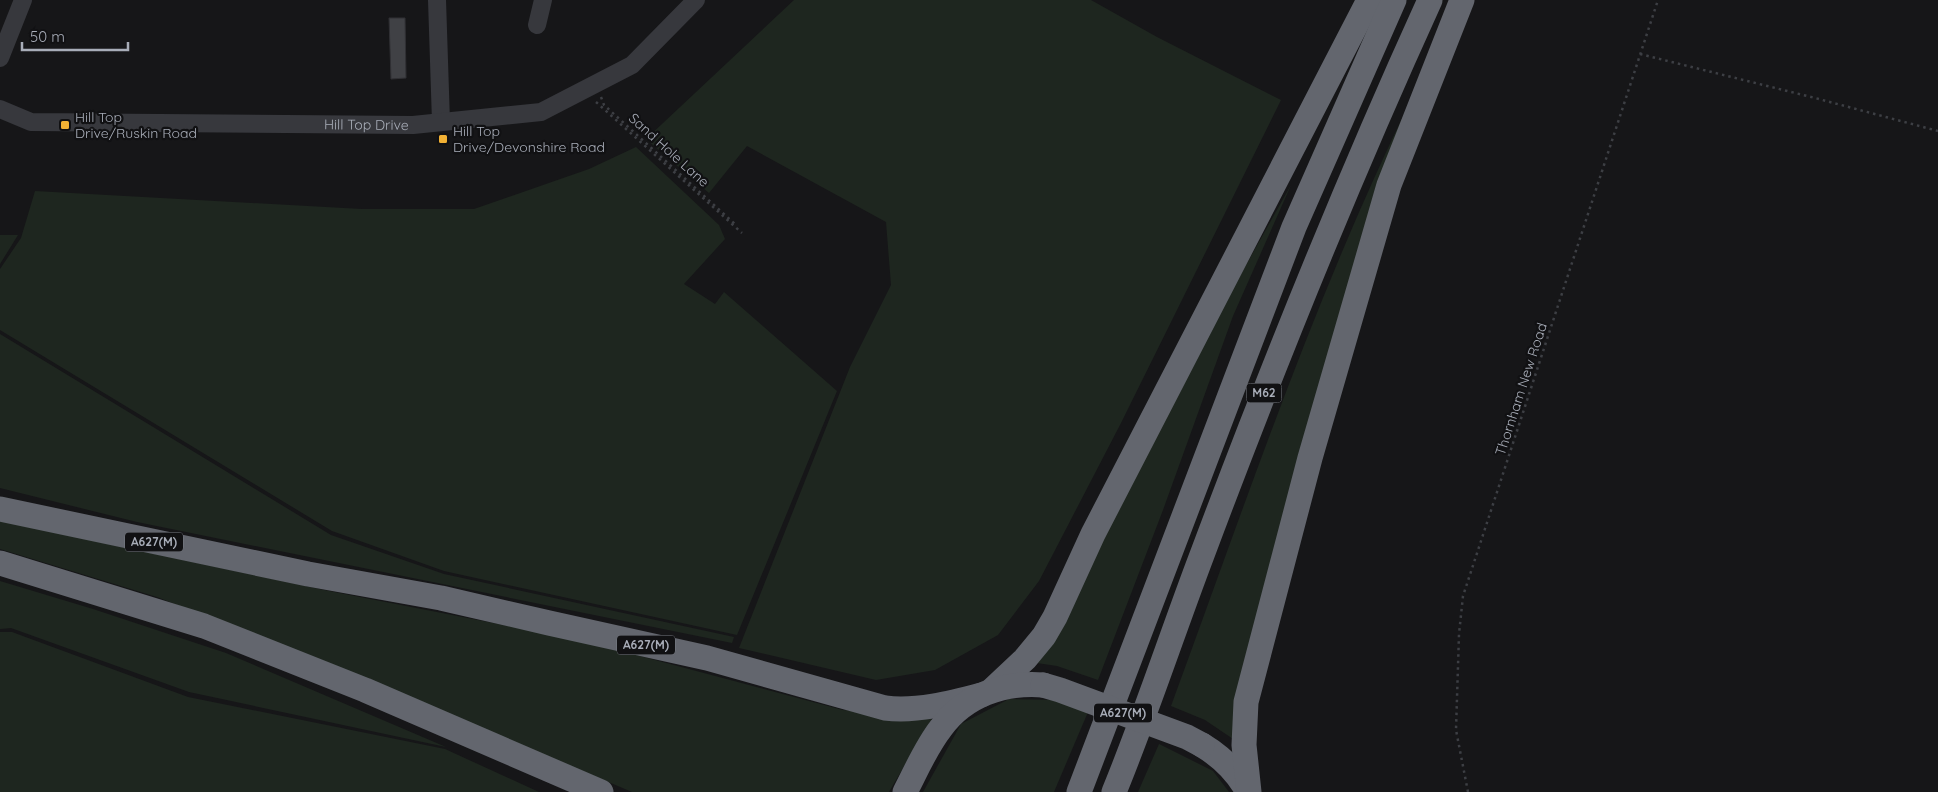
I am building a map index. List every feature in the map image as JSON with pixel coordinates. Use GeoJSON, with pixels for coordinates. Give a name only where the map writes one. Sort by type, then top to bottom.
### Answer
{"type":"FeatureCollection","features":[{"type":"Feature","properties":{"kind":"highway"},"geometry":{"type":"LineString","coordinates":[[986,692],[1035,648],[1055,618],[1093,534],[1369,0]]}},
{"type":"Feature","properties":{"kind":"highway","name":"M62"},"geometry":{"type":"LineString","coordinates":[[1079,792],[1294,228],[1394,0]]}},
{"type":"Feature","properties":{"kind":"highway","name":"M62"},"geometry":{"type":"LineString","coordinates":[[1114,792],[1292,320],[1430,0]]}},
{"type":"Feature","properties":{"kind":"highway"},"geometry":{"type":"LineString","coordinates":[[1248,792],[1244,744],[1246,702],[1310,458],[1389,185],[1462,0]]}},
{"type":"Feature","properties":{"kind":"highway","name":"A627(M)"},"geometry":{"type":"LineString","coordinates":[[0,509],[308,574],[440,598],[707,658],[885,708],[897,710],[921,707],[1023,684],[1043,685],[1187,737],[1223,760],[1248,792]]}},
{"type":"Feature","properties":{"kind":"highway"},"geometry":{"type":"LineString","coordinates":[[0,562],[204,626],[365,690],[601,792]]}},
{"type":"Feature","properties":{"kind":"highway","name":"A627(M)"},"geometry":{"type":"LineString","coordinates":[[905,792],[940,728],[956,712],[986,692]]}},
{"type":"Feature","properties":{"kind":"street"},"geometry":{"type":"LineString","coordinates":[[0,58],[23,0]]}},
{"type":"Feature","properties":{"kind":"street"},"geometry":{"type":"LineString","coordinates":[[437,0],[441,122]]}},
{"type":"Feature","properties":{"kind":"street"},"geometry":{"type":"LineString","coordinates":[[537,25],[543,0]]}},
{"type":"Feature","properties":{"kind":"street","name":"Hill Top Drive"},"geometry":{"type":"LineString","coordinates":[[0,109],[31,122],[412,125],[541,112],[632,66],[696,0]]}},
{"type":"Feature","properties":{"kind":"path","name":"Thornham New Road"},"geometry":{"type":"LineString","coordinates":[[1468,792],[1456,730],[1459,634],[1463,596],[1658,0]]}},
{"type":"Feature","properties":{"kind":"path"},"geometry":{"type":"LineString","coordinates":[[1640,54],[1938,131]]}},
{"type":"Feature","properties":{"kind":"path","name":"Sand Hole Lane"},"geometry":{"type":"LineString","coordinates":[[589,88],[604,105],[736,225]]}},
{"type":"Feature","properties":{"kind":"path"},"geometry":{"type":"LineString","coordinates":[[589,88],[742,233]]}},
{"type":"Feature","properties":{"kind":"shaded area"},"geometry":{"type":"Polygon","coordinates":[[[794,0],[1091,0],[1157,37],[1281,100],[1121,423],[1039,581],[998,635],[935,670],[876,680],[739,648],[850,367],[891,285],[886,222],[747,146],[709,193],[646,139],[794,0]]]}},
{"type":"Feature","properties":{"kind":"shaded area"},"geometry":{"type":"Polygon","coordinates":[[[1411,100],[1236,741],[1205,720],[1171,706],[1283,400],[1313,324],[1376,174],[1411,100]]]}},
{"type":"Feature","properties":{"kind":"shaded area"},"geometry":{"type":"Polygon","coordinates":[[[636,147],[719,225],[725,239],[684,284],[715,304],[724,292],[837,391],[737,635],[444,571],[332,531],[0,330],[0,269],[21,238],[35,191],[362,209],[474,209],[589,169],[636,147]]]}},
{"type":"Feature","properties":{"kind":"shaded area"},"geometry":{"type":"Polygon","coordinates":[[[1291,185],[1233,316],[1163,510],[1098,680],[1057,666],[1030,662],[1192,361],[1291,185]]]}},
{"type":"Feature","properties":{"kind":"shaded area"},"geometry":{"type":"Polygon","coordinates":[[[0,235],[18,235],[0,264],[0,235]]]}},
{"type":"Feature","properties":{"kind":"shaded area"},"geometry":{"type":"Polygon","coordinates":[[[0,334],[331,535],[444,574],[734,637],[732,643],[137,522],[0,488],[0,334]]]}},
{"type":"Feature","properties":{"kind":"shaded area"},"geometry":{"type":"Polygon","coordinates":[[[0,521],[324,590],[576,639],[843,710],[933,717],[889,792],[632,792],[373,682],[157,597],[0,549],[0,521]]]}},
{"type":"Feature","properties":{"kind":"shaded area"},"geometry":{"type":"Polygon","coordinates":[[[0,581],[93,609],[226,653],[446,747],[189,692],[11,628],[0,629],[0,581]]]}},
{"type":"Feature","properties":{"kind":"shaded area"},"geometry":{"type":"Polygon","coordinates":[[[0,632],[12,632],[188,697],[445,749],[539,792],[0,792],[0,632]]]}},
{"type":"Feature","properties":{"kind":"shaded area"},"geometry":{"type":"Polygon","coordinates":[[[1009,699],[1061,700],[1088,712],[1054,792],[923,792],[961,724],[1009,699]]]}},
{"type":"Feature","properties":{"kind":"shaded area"},"geometry":{"type":"Polygon","coordinates":[[[1159,744],[1213,771],[1229,792],[1138,792],[1159,744]]]}},
{"type":"Feature","properties":{"kind":"building"},"geometry":{"type":"Polygon","coordinates":[[[389,18],[405,18],[406,78],[391,79],[389,18]]]}},
{"type":"Feature","properties":{"kind":"place","name":"Hill Top Drive/Ruskin Road"},"geometry":{"type":"Point","coordinates":[65,125]}},
{"type":"Feature","properties":{"kind":"place","name":"Hill Top Drive/Devonshire Road"},"geometry":{"type":"Point","coordinates":[443,139]}}]}
